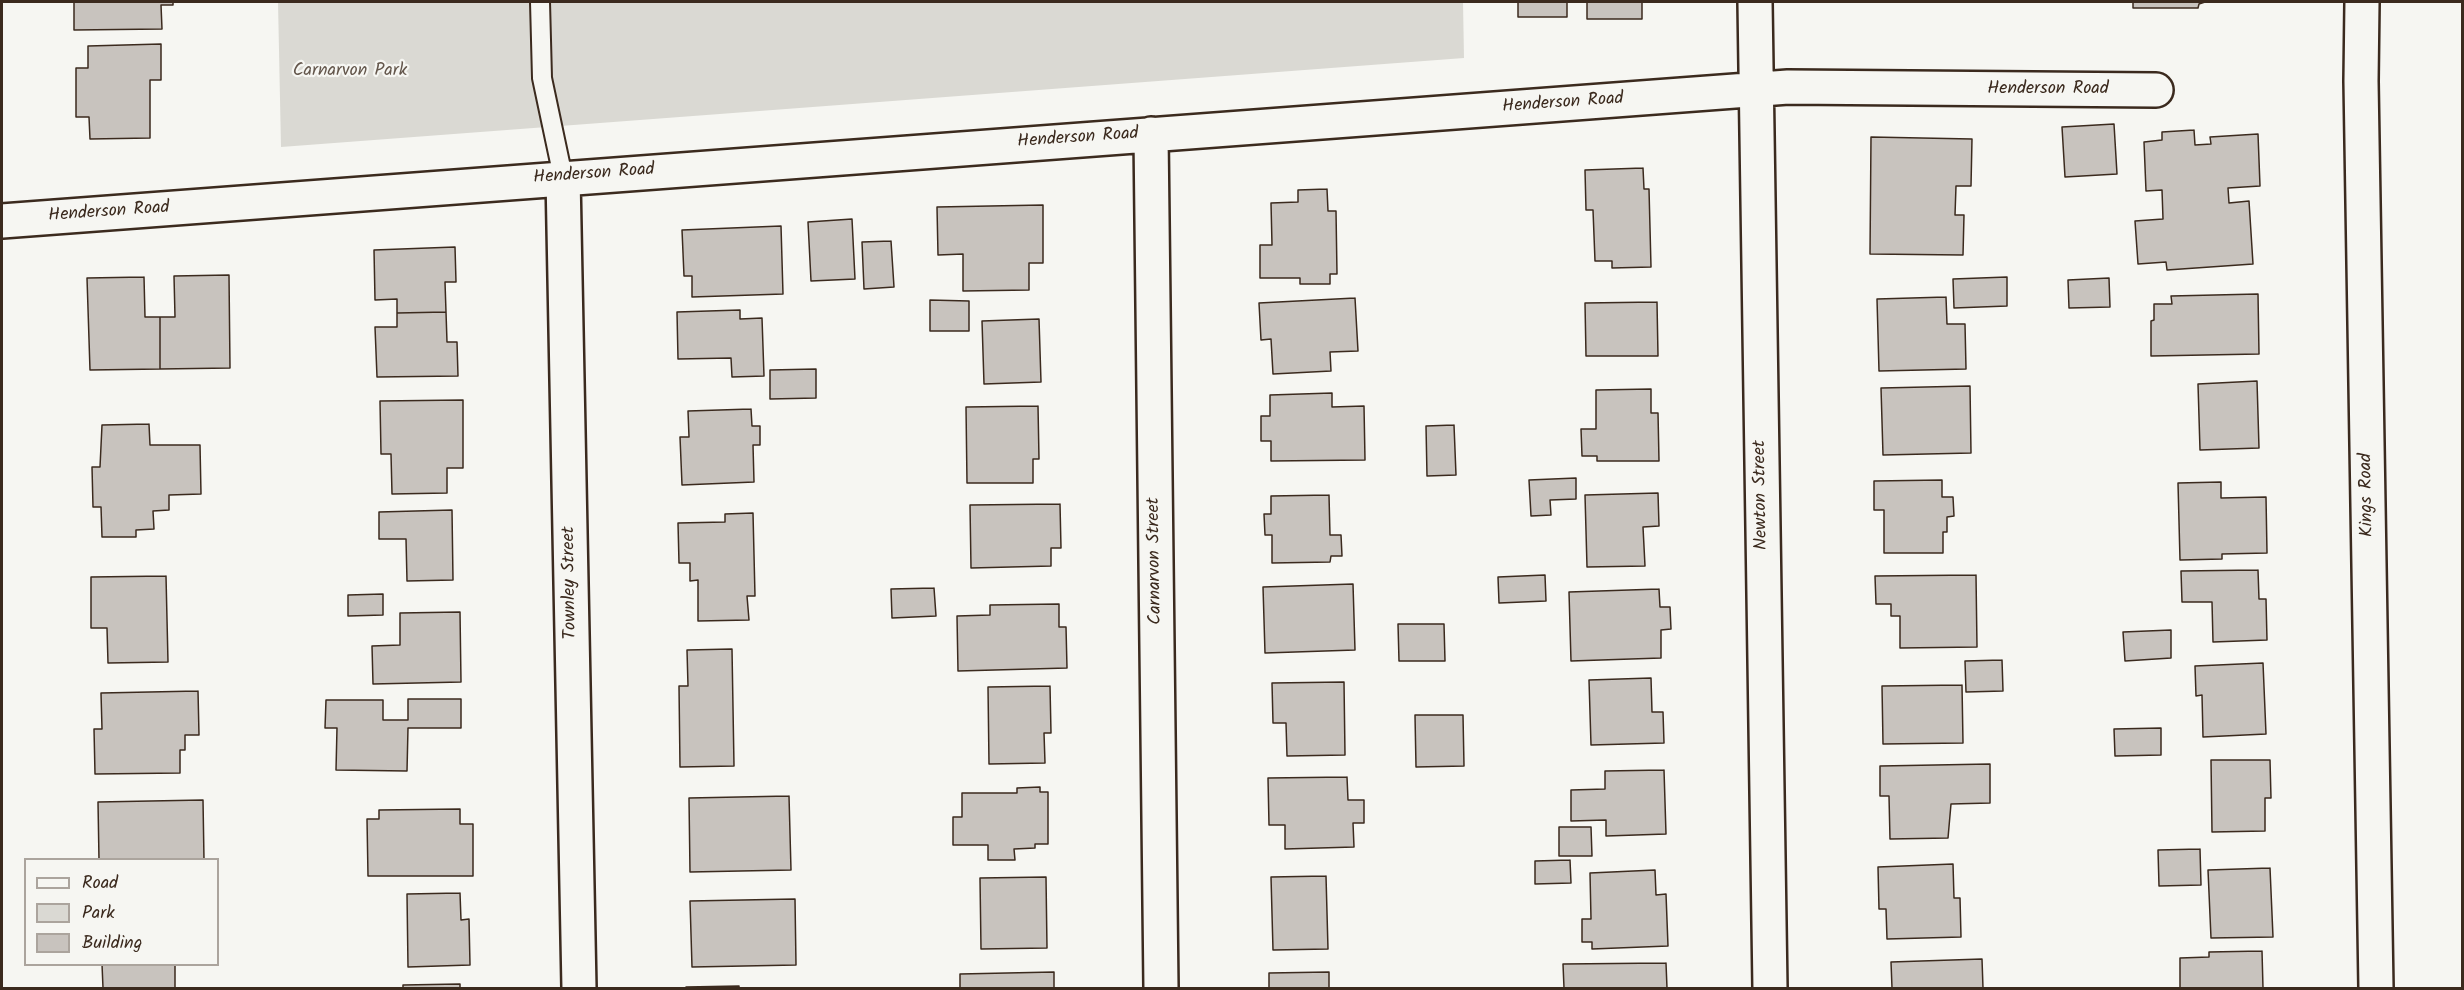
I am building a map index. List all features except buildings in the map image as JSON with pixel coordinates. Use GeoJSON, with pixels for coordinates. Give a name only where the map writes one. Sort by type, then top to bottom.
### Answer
{"type":"FeatureCollection","features":[{"type":"Feature","properties":{"kind":"street","name":"Newton Street"},"geometry":{"type":"LineString","coordinates":[[1755,2],[1770,988]]}},
{"type":"Feature","properties":{"kind":"street","name":"Kings Road"},"geometry":{"type":"LineString","coordinates":[[2362,2],[2361,81],[2376,988]]}},
{"type":"Feature","properties":{"kind":"street","name":"Henderson Road"},"geometry":{"type":"LineString","coordinates":[[2,221],[563,177],[1788,87],[2156,90]]}},
{"type":"Feature","properties":{"kind":"street","name":"Carnarvon Street"},"geometry":{"type":"LineString","coordinates":[[1151,134],[1161,988]]}},
{"type":"Feature","properties":{"kind":"street","name":"Townley Street"},"geometry":{"type":"LineString","coordinates":[[563,177],[579,988]]}},
{"type":"Feature","properties":{"kind":"lane"},"geometry":{"type":"LineString","coordinates":[[540,2],[542,78],[563,177]]}},
{"type":"Feature","properties":{"kind":"green space","name":"Carnarvon Park"},"geometry":{"type":"Polygon","coordinates":[[[278,2],[1463,2],[1464,58],[281,147],[278,2]]]}}]}
